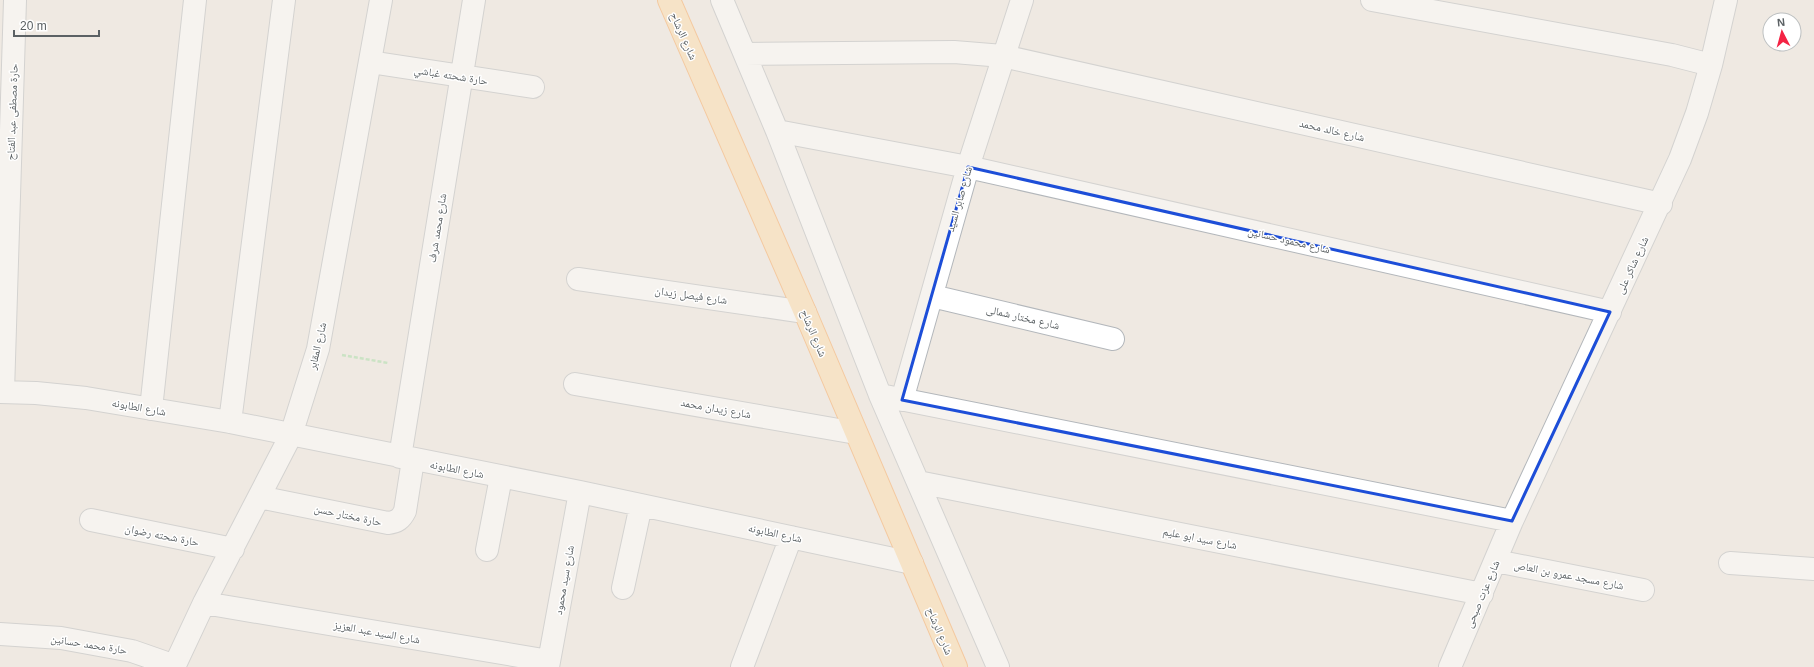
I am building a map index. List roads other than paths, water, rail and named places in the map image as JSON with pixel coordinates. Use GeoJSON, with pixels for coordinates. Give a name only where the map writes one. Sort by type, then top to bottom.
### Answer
{"type":"FeatureCollection","features":[{"type":"Feature","properties":{"kind":"main road","name":"شارع الرشاح"},"geometry":{"type":"LineString","coordinates":[[668,0],[805,312],[956,667]]}},
{"type":"Feature","properties":{"kind":"street","name":"حارة مصطفى عبد الفتاح"},"geometry":{"type":"LineString","coordinates":[[2,392],[15,0]]}},
{"type":"Feature","properties":{"kind":"street"},"geometry":{"type":"LineString","coordinates":[[151,409],[194,0]]}},
{"type":"Feature","properties":{"kind":"street"},"geometry":{"type":"LineString","coordinates":[[230,422],[284,0]]}},
{"type":"Feature","properties":{"kind":"street","name":"شارع المقابر"},"geometry":{"type":"LineString","coordinates":[[175,666],[204,603],[292,434],[318,349],[381,0]]}},
{"type":"Feature","properties":{"kind":"street","name":"شارع محمد شرف"},"geometry":{"type":"LineString","coordinates":[[407,458],[415,368],[474,0]]}},
{"type":"Feature","properties":{"kind":"street"},"geometry":{"type":"LineString","coordinates":[[722,0],[777,131],[880,395],[998,667]]}},
{"type":"Feature","properties":{"kind":"street","name":"شارع صابر السيد"},"geometry":{"type":"LineString","coordinates":[[902,400],[968,167],[1022,0]]}},
{"type":"Feature","properties":{"kind":"street"},"geometry":{"type":"LineString","coordinates":[[1372,0],[1672,55],[1711,65]]}},
{"type":"Feature","properties":{"kind":"street","name":"شارع شاكر على"},"geometry":{"type":"LineString","coordinates":[[1512,521],[1680,159],[1697,113],[1711,65],[1726,0]]}},
{"type":"Feature","properties":{"kind":"street","name":"شارع خالد محمد"},"geometry":{"type":"LineString","coordinates":[[745,54],[954,52],[1003,56],[1660,204]]}},
{"type":"Feature","properties":{"kind":"street","name":"حارة شحته غباشي"},"geometry":{"type":"LineString","coordinates":[[370,62],[533,87]]}},
{"type":"Feature","properties":{"kind":"street","name":"شارع محمود حسانين"},"geometry":{"type":"LineString","coordinates":[[777,131],[968,167],[1610,312]]}},
{"type":"Feature","properties":{"kind":"street","name":"شارع فيصل زيدان"},"geometry":{"type":"LineString","coordinates":[[578,278],[805,312]]}},
{"type":"Feature","properties":{"kind":"street","name":"شارع مختار شمالى"},"geometry":{"type":"LineString","coordinates":[[932,296],[1113,339]]}},
{"type":"Feature","properties":{"kind":"street","name":"شارع زيدان محمد"},"geometry":{"type":"LineString","coordinates":[[575,384],[856,433]]}},
{"type":"Feature","properties":{"kind":"street","name":"شارع الطابونه"},"geometry":{"type":"LineString","coordinates":[[2,392],[36,393],[86,398],[230,422],[580,492],[912,563]]}},
{"type":"Feature","properties":{"kind":"street"},"geometry":{"type":"LineString","coordinates":[[880,395],[1512,521]]}},
{"type":"Feature","properties":{"kind":"street","name":"حارة مختار حسن"},"geometry":{"type":"LineString","coordinates":[[259,497],[388,523],[396,522],[402,518],[405,511],[407,458]]}},
{"type":"Feature","properties":{"kind":"street"},"geometry":{"type":"LineString","coordinates":[[487,550],[501,477]]}},
{"type":"Feature","properties":{"kind":"street","name":"شارع سيد ابو عليم"},"geometry":{"type":"LineString","coordinates":[[918,482],[1482,594]]}},
{"type":"Feature","properties":{"kind":"street","name":"شارع سيد محمود"},"geometry":{"type":"LineString","coordinates":[[549,664],[580,492]]}},
{"type":"Feature","properties":{"kind":"street"},"geometry":{"type":"LineString","coordinates":[[623,588],[641,505]]}},
{"type":"Feature","properties":{"kind":"street","name":"حارة شحته رضوان"},"geometry":{"type":"LineString","coordinates":[[90,520],[233,549]]}},
{"type":"Feature","properties":{"kind":"street","name":"شارع عزت صبحى"},"geometry":{"type":"LineString","coordinates":[[1450,667],[1512,521]]}},
{"type":"Feature","properties":{"kind":"street"},"geometry":{"type":"LineString","coordinates":[[742,667],[791,537]]}},
{"type":"Feature","properties":{"kind":"street","name":"شارع مسجد عمرو بن العاص"},"geometry":{"type":"LineString","coordinates":[[1496,561],[1643,590]]}},
{"type":"Feature","properties":{"kind":"street"},"geometry":{"type":"LineString","coordinates":[[1730,563],[1814,569]]}},
{"type":"Feature","properties":{"kind":"street","name":"شارع السيد عبد العزيز"},"geometry":{"type":"LineString","coordinates":[[204,603],[549,664]]}},
{"type":"Feature","properties":{"kind":"street","name":"حارة محمد حسانين"},"geometry":{"type":"LineString","coordinates":[[0,634],[61,638],[132,651],[175,666]]}}]}
